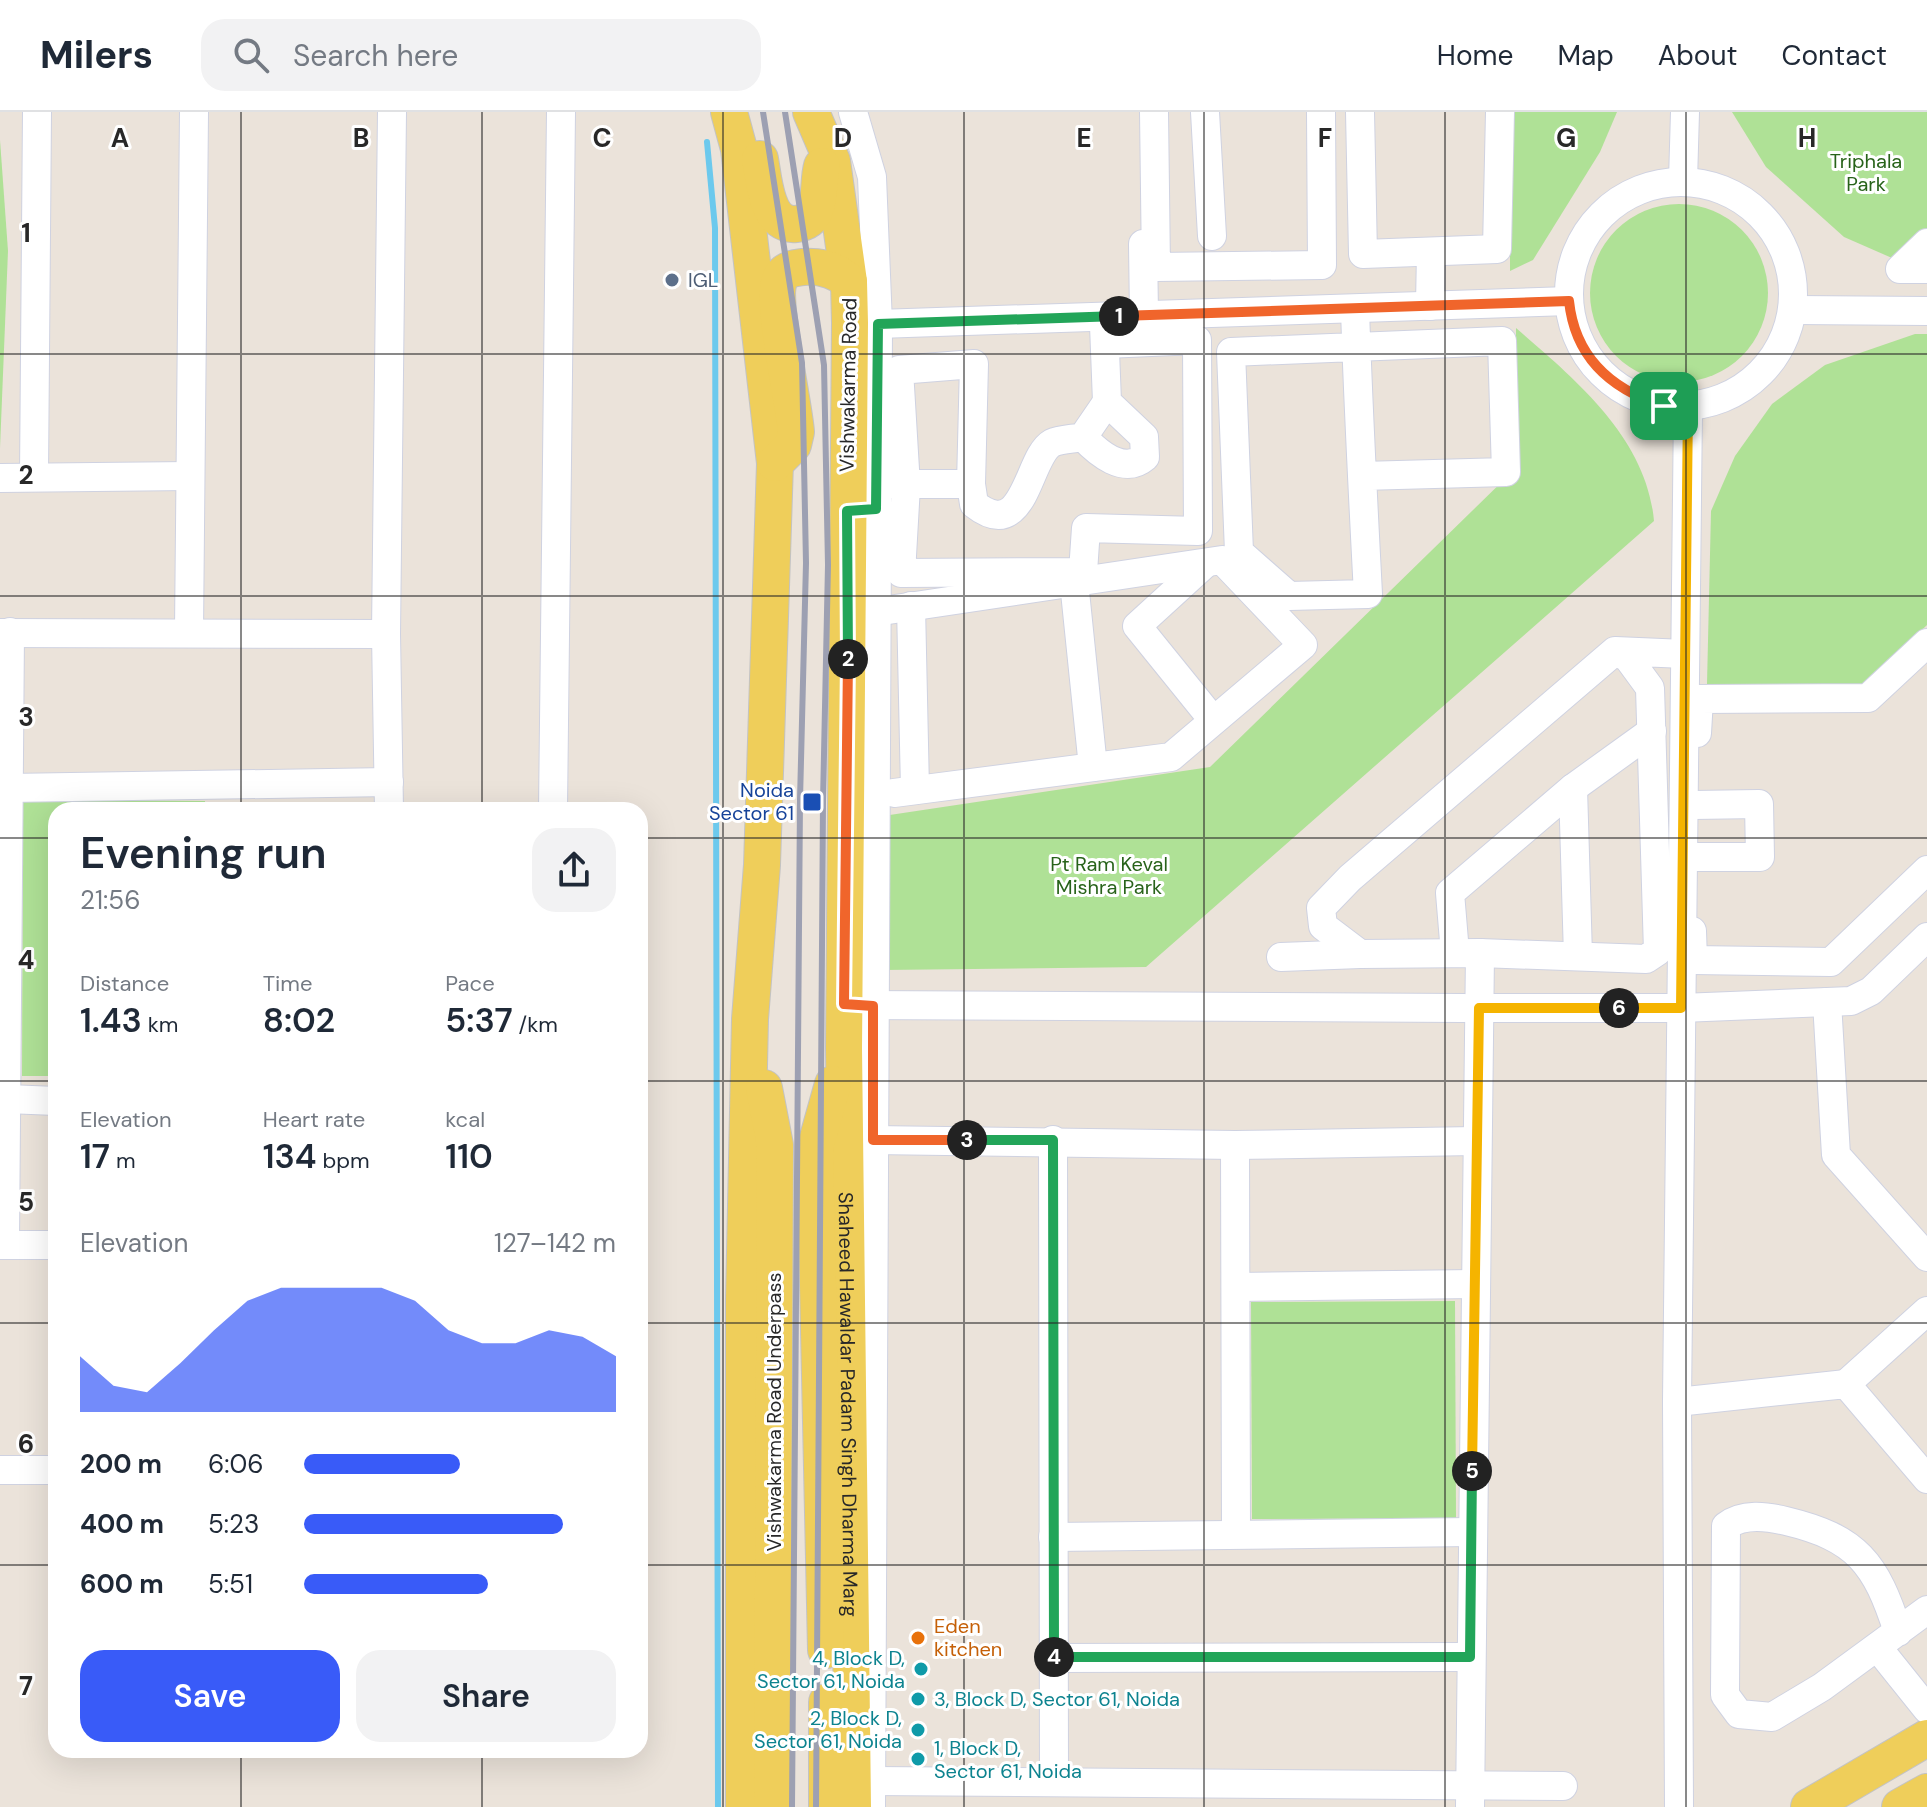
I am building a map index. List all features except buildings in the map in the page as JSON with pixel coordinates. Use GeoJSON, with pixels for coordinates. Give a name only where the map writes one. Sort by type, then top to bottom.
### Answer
{"type":"FeatureCollection","features":[{"type":"Feature","properties":{"kind":"main road"},"geometry":{"type":"LineString","coordinates":[[730,112],[752,126],[772,210],[782,221],[799,224],[814,213],[820,173],[829,154]]}},
{"type":"Feature","properties":{"kind":"main road"},"geometry":{"type":"LineString","coordinates":[[730,112],[739,149],[775,463],[762,865],[750,1019],[744,1300],[744,1807]]}},
{"type":"Feature","properties":{"kind":"main road","name":"Vishwakarma Road"},"geometry":{"type":"LineString","coordinates":[[811,112],[829,154],[849,282],[866,501],[859,1005],[844,1048]]}},
{"type":"Feature","properties":{"kind":"main road"},"geometry":{"type":"LineString","coordinates":[[775,463],[793,445],[796,432],[776,302],[781,277],[791,268],[811,267],[841,274],[849,282]]}},
{"type":"Feature","properties":{"kind":"main road","name":"Vishwakarma Road Underpass"},"geometry":{"type":"LineString","coordinates":[[750,1019],[775,1145],[772,1807]]}},
{"type":"Feature","properties":{"kind":"main road"},"geometry":{"type":"LineString","coordinates":[[827,1807],[815,1148],[844,1048]]}},
{"type":"Feature","properties":{"kind":"main road","name":"Shaheed Hawaldar Padam Singh Dharma Marg"},"geometry":{"type":"LineString","coordinates":[[844,1048],[865,1798]]}},
{"type":"Feature","properties":{"kind":"main road"},"geometry":{"type":"LineString","coordinates":[[1809,1807],[1927,1738]]}},
{"type":"Feature","properties":{"kind":"main road"},"geometry":{"type":"LineString","coordinates":[[1900,1807],[1927,1792]]}},
{"type":"Feature","properties":{"kind":"street"},"geometry":{"type":"LineString","coordinates":[[34,476],[37,112]]}},
{"type":"Feature","properties":{"kind":"street"},"geometry":{"type":"LineString","coordinates":[[189,631],[194,112]]}},
{"type":"Feature","properties":{"kind":"street"},"geometry":{"type":"LineString","coordinates":[[389,802],[386,634],[392,112]]}},
{"type":"Feature","properties":{"kind":"street"},"geometry":{"type":"LineString","coordinates":[[553,802],[561,112]]}},
{"type":"Feature","properties":{"kind":"street"},"geometry":{"type":"LineString","coordinates":[[853,112],[872,177],[878,324],[866,501],[875,612],[859,1005],[873,1140],[865,1798],[1054,1782],[1469,1796],[1563,1786]]}},
{"type":"Feature","properties":{"kind":"street"},"geometry":{"type":"LineString","coordinates":[[1141,112],[1144,315]]}},
{"type":"Feature","properties":{"kind":"street"},"geometry":{"type":"LineString","coordinates":[[1154,112],[1156,267],[1322,265],[1321,112]]}},
{"type":"Feature","properties":{"kind":"street"},"geometry":{"type":"LineString","coordinates":[[1205,112],[1212,236]]}},
{"type":"Feature","properties":{"kind":"street"},"geometry":{"type":"LineString","coordinates":[[1360,112],[1363,254],[1497,249],[1500,112]]}},
{"type":"Feature","properties":{"kind":"street"},"geometry":{"type":"LineString","coordinates":[[1683,181],[1685,112]]}},
{"type":"Feature","properties":{"kind":"street"},"geometry":{"type":"LineString","coordinates":[[1683,181],[1733,193],[1765,217],[1790,260],[1795,310],[1778,354],[1743,389],[1688,407],[1664,406],[1634,397],[1608,380],[1589,359],[1576,336],[1569,301],[1571,269],[1594,223],[1626,196],[1683,181]]}},
{"type":"Feature","properties":{"kind":"street"},"geometry":{"type":"LineString","coordinates":[[1927,243],[1900,269],[1927,269]]}},
{"type":"Feature","properties":{"kind":"street"},"geometry":{"type":"LineString","coordinates":[[1430,306],[1431,252]]}},
{"type":"Feature","properties":{"kind":"street"},"geometry":{"type":"LineString","coordinates":[[1245,266],[1245,312]]}},
{"type":"Feature","properties":{"kind":"street"},"geometry":{"type":"LineString","coordinates":[[1104,330],[1144,315],[1569,301]]}},
{"type":"Feature","properties":{"kind":"street"},"geometry":{"type":"LineString","coordinates":[[1355,309],[1356,350],[1362,476],[1368,594],[1289,596],[1239,552],[1231,352],[1356,350],[1502,341],[1506,472],[1362,476]]}},
{"type":"Feature","properties":{"kind":"street"},"geometry":{"type":"LineString","coordinates":[[1795,310],[1927,311]]}},
{"type":"Feature","properties":{"kind":"street"},"geometry":{"type":"LineString","coordinates":[[878,324],[1104,330],[1197,340],[1198,531],[1086,528],[1083,572],[901,573],[906,486],[899,370],[974,364],[971,484],[974,504],[985,512],[1007,512],[1022,500],[1038,458],[1053,443],[1083,437],[1107,402],[1104,330]]}},
{"type":"Feature","properties":{"kind":"street"},"geometry":{"type":"LineString","coordinates":[[1083,437],[1100,453],[1119,463],[1134,463],[1145,457],[1144,437],[1107,402]]}},
{"type":"Feature","properties":{"kind":"street"},"geometry":{"type":"LineString","coordinates":[[1688,407],[1685,654],[1693,960],[1831,962],[1927,870]]}},
{"type":"Feature","properties":{"kind":"street"},"geometry":{"type":"LineString","coordinates":[[0,478],[190,476]]}},
{"type":"Feature","properties":{"kind":"street"},"geometry":{"type":"LineString","coordinates":[[866,501],[906,486],[971,484]]}},
{"type":"Feature","properties":{"kind":"street"},"geometry":{"type":"LineString","coordinates":[[875,612],[911,606],[1222,560],[1303,645],[1171,757],[904,791],[911,606]]}},
{"type":"Feature","properties":{"kind":"street"},"geometry":{"type":"LineString","coordinates":[[1206,563],[1137,626],[1213,720]]}},
{"type":"Feature","properties":{"kind":"street"},"geometry":{"type":"LineString","coordinates":[[1074,582],[1093,767]]}},
{"type":"Feature","properties":{"kind":"street"},"geometry":{"type":"LineString","coordinates":[[48,1245],[3,1244],[9,788],[5,632],[386,634]]}},
{"type":"Feature","properties":{"kind":"street"},"geometry":{"type":"LineString","coordinates":[[1360,954],[1323,926],[1321,908],[1350,878],[1615,651],[1685,654]]}},
{"type":"Feature","properties":{"kind":"street"},"geometry":{"type":"LineString","coordinates":[[1281,957],[1468,953],[1646,959],[1658,951],[1650,688],[1628,658],[1615,651]]}},
{"type":"Feature","properties":{"kind":"street"},"geometry":{"type":"LineString","coordinates":[[1679,1807],[1677,1402],[1681,1008],[1699,699],[1868,698],[1922,656]]}},
{"type":"Feature","properties":{"kind":"street"},"geometry":{"type":"LineString","coordinates":[[1469,1796],[1475,1141],[1468,953],[1450,893],[1573,788],[1652,731]]}},
{"type":"Feature","properties":{"kind":"street"},"geometry":{"type":"LineString","coordinates":[[9,788],[217,798],[389,782]]}},
{"type":"Feature","properties":{"kind":"street"},"geometry":{"type":"LineString","coordinates":[[1573,788],[1578,956]]}},
{"type":"Feature","properties":{"kind":"street"},"geometry":{"type":"LineString","coordinates":[[859,1005],[1681,1008],[1851,1001],[1871,991],[1927,937]]}},
{"type":"Feature","properties":{"kind":"street"},"geometry":{"type":"LineString","coordinates":[[1827,1002],[1836,1155],[1927,1257]]}},
{"type":"Feature","properties":{"kind":"street"},"geometry":{"type":"LineString","coordinates":[[7,1099],[48,1101]]}},
{"type":"Feature","properties":{"kind":"street"},"geometry":{"type":"LineString","coordinates":[[873,1140],[1053,1140],[1235,1145],[1475,1141]]}},
{"type":"Feature","properties":{"kind":"street"},"geometry":{"type":"LineString","coordinates":[[1053,1140],[1054,1782]]}},
{"type":"Feature","properties":{"kind":"street"},"geometry":{"type":"LineString","coordinates":[[1235,1145],[1236,1534]]}},
{"type":"Feature","properties":{"kind":"street"},"geometry":{"type":"LineString","coordinates":[[1237,1287],[1474,1284]]}},
{"type":"Feature","properties":{"kind":"street"},"geometry":{"type":"LineString","coordinates":[[1677,1402],[1846,1384],[1927,1311]]}},
{"type":"Feature","properties":{"kind":"street"},"geometry":{"type":"LineString","coordinates":[[1846,1384],[1927,1479]]}},
{"type":"Feature","properties":{"kind":"street"},"geometry":{"type":"LineString","coordinates":[[0,1470],[48,1470]]}},
{"type":"Feature","properties":{"kind":"street"},"geometry":{"type":"LineString","coordinates":[[1927,1610],[1888,1640],[1772,1717],[1739,1714],[1725,1695],[1726,1526],[1749,1516],[1827,1531],[1858,1554],[1878,1579],[1888,1640],[1927,1709]]}},
{"type":"Feature","properties":{"kind":"street"},"geometry":{"type":"LineString","coordinates":[[1053,1537],[1471,1532]]}},
{"type":"Feature","properties":{"kind":"street"},"geometry":{"type":"LineString","coordinates":[[1054,1658],[1470,1657]]}},
{"type":"Feature","properties":{"kind":"green space"},"geometry":{"type":"Polygon","coordinates":[[[1510,112],[1617,112],[1600,152],[1533,260],[1510,271],[1510,112]]]}},
{"type":"Feature","properties":{"kind":"green space","name":"Triphala Park"},"geometry":{"type":"Polygon","coordinates":[[[1732,112],[1927,112],[1927,231],[1892,258],[1844,237],[1766,167],[1732,112]]]}},
{"type":"Feature","properties":{"kind":"green space"},"geometry":{"type":"Polygon","coordinates":[[[0,140],[8,251],[0,448],[0,140]]]}},
{"type":"Feature","properties":{"kind":"green space"},"geometry":{"type":"Polygon","coordinates":[[[1679,204],[1713,211],[1742,230],[1761,259],[1768,293],[1761,327],[1742,356],[1713,375],[1679,382],[1645,375],[1616,356],[1597,327],[1590,293],[1597,259],[1616,230],[1645,211],[1679,204]]]}},
{"type":"Feature","properties":{"kind":"green space","name":"Pt Ram Keval Mishra Park"},"geometry":{"type":"Polygon","coordinates":[[[1516,328],[1584,390],[1623,437],[1638,463],[1654,521],[1146,967],[883,970],[883,816],[1210,767],[1516,468],[1516,328]]]}},
{"type":"Feature","properties":{"kind":"green space"},"geometry":{"type":"Polygon","coordinates":[[[1915,334],[1927,334],[1927,625],[1866,684],[1707,684],[1711,511],[1735,456],[1772,404],[1825,365],[1915,334]]]}},
{"type":"Feature","properties":{"kind":"green space"},"geometry":{"type":"Polygon","coordinates":[[[23,800],[205,801],[48,802],[48,1076],[22,1076],[23,800]]]}},
{"type":"Feature","properties":{"kind":"green space"},"geometry":{"type":"Polygon","coordinates":[[[1455,1301],[1456,1518],[1252,1519],[1251,1302],[1455,1301]]]}},
{"type":"Feature","properties":{"kind":"waterway"},"geometry":{"type":"LineString","coordinates":[[707,142],[715,228],[718,1807]]}},
{"type":"Feature","properties":{"kind":"railway"},"geometry":{"type":"LineString","coordinates":[[763,112],[802,363],[806,563],[800,800],[792,1807]]}},
{"type":"Feature","properties":{"kind":"railway"},"geometry":{"type":"LineString","coordinates":[[785,112],[824,365],[828,565],[823,802],[816,1807]]}},
{"type":"Feature","properties":{"kind":"place","name":"IGL"},"geometry":{"type":"Point","coordinates":[672,280]}},
{"type":"Feature","properties":{"kind":"place","name":"Noida Sector 61"},"geometry":{"type":"Point","coordinates":[812,802]}},
{"type":"Feature","properties":{"kind":"place","name":"Eden kitchen"},"geometry":{"type":"Point","coordinates":[918,1638]}},
{"type":"Feature","properties":{"kind":"place","name":"4, Block D, Sector 61, Noida"},"geometry":{"type":"Point","coordinates":[921,1669]}},
{"type":"Feature","properties":{"kind":"place","name":"3, Block D, Sector 61, Noida"},"geometry":{"type":"Point","coordinates":[918,1699]}},
{"type":"Feature","properties":{"kind":"place","name":"2, Block D, Sector 61, Noida"},"geometry":{"type":"Point","coordinates":[918,1730]}},
{"type":"Feature","properties":{"kind":"place","name":"1, Block D, Sector 61, Noida"},"geometry":{"type":"Point","coordinates":[918,1759]}},
{"type":"Feature","properties":{"kind":"route"},"geometry":{"type":"LineString","coordinates":[[1569,301],[1576,336],[1589,359],[1608,380],[1634,397],[1664,406],[1688,407],[1681,1008],[1479,1008],[1470,1657],[1054,1658],[1053,1140],[873,1140],[873,1006],[844,1004],[847,511],[876,509],[878,324],[1569,301]]}}]}
